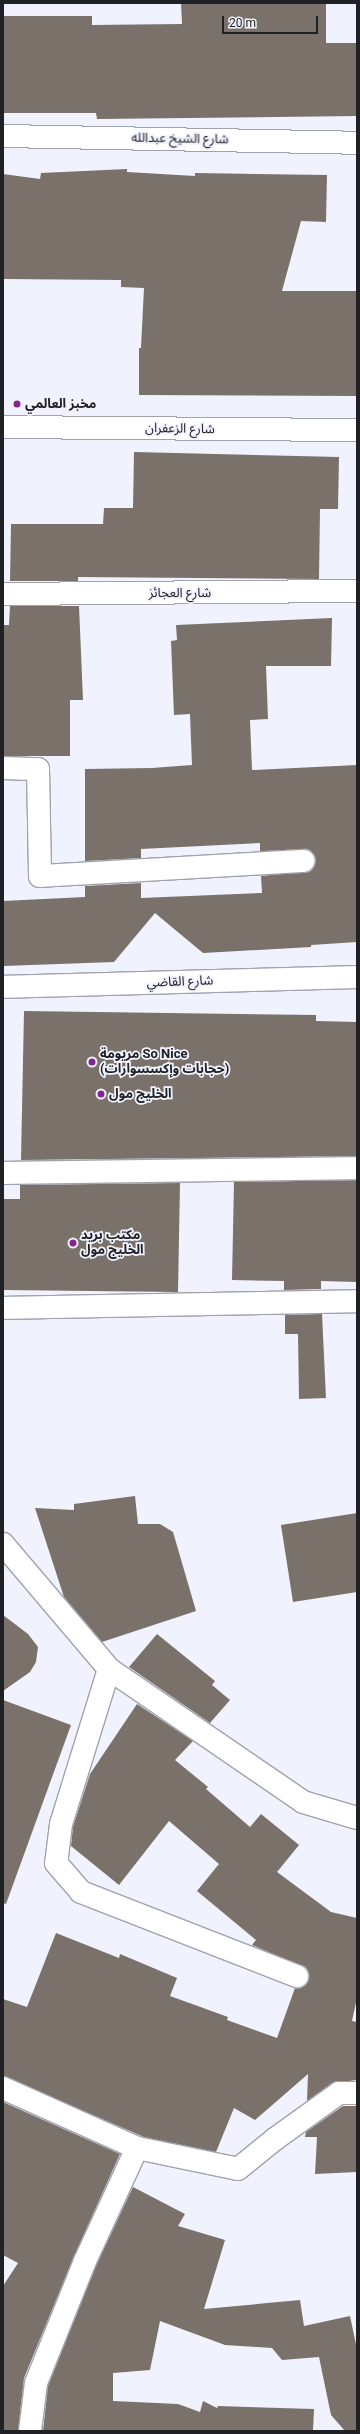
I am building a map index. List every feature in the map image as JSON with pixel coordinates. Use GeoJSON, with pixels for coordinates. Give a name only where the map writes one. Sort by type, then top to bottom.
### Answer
{"type":"FeatureCollection","features":[{"type":"Feature","properties":{"kind":"street","name":"شارع الشيخ عبدالله"},"geometry":{"type":"LineString","coordinates":[[3,136],[357,142]]}},
{"type":"Feature","properties":{"kind":"street","name":"شارع الزعفران"},"geometry":{"type":"LineString","coordinates":[[3,427],[357,430]]}},
{"type":"Feature","properties":{"kind":"street","name":"شارع العجائز"},"geometry":{"type":"LineString","coordinates":[[3,594],[357,592]]}},
{"type":"Feature","properties":{"kind":"street"},"geometry":{"type":"LineString","coordinates":[[3,768],[38,769],[40,876],[304,862]]}},
{"type":"Feature","properties":{"kind":"street","name":"شارع القاضي"},"geometry":{"type":"LineString","coordinates":[[3,987],[357,977]]}},
{"type":"Feature","properties":{"kind":"street"},"geometry":{"type":"LineString","coordinates":[[3,1173],[357,1168]]}},
{"type":"Feature","properties":{"kind":"street"},"geometry":{"type":"LineString","coordinates":[[3,1308],[357,1301]]}},
{"type":"Feature","properties":{"kind":"street"},"geometry":{"type":"LineString","coordinates":[[3,1544],[109,1669],[303,1802],[357,1818]]}},
{"type":"Feature","properties":{"kind":"street"},"geometry":{"type":"LineString","coordinates":[[109,1669],[61,1824],[56,1863],[81,1892],[297,1976]]}},
{"type":"Feature","properties":{"kind":"street"},"geometry":{"type":"LineString","coordinates":[[3,2088],[137,2148],[238,2169],[275,2139],[339,2093],[357,2092]]}},
{"type":"Feature","properties":{"kind":"street"},"geometry":{"type":"LineString","coordinates":[[30,2431],[36,2383],[85,2261],[137,2148]]}},
{"type":"Feature","properties":{"kind":"building"},"geometry":{"type":"Polygon","coordinates":[[[181,3],[326,3],[326,43],[357,43],[357,116],[97,119],[96,113],[3,113],[3,16],[92,16],[92,25],[182,24],[181,3]]]}},
{"type":"Feature","properties":{"kind":"building"},"geometry":{"type":"Polygon","coordinates":[[[127,169],[127,172],[195,176],[195,173],[327,175],[326,222],[301,221],[282,291],[357,291],[357,396],[139,395],[139,348],[141,348],[144,288],[121,287],[121,280],[3,279],[3,174],[40,179],[41,173],[127,169]]]}},
{"type":"Feature","properties":{"kind":"building"},"geometry":{"type":"Polygon","coordinates":[[[134,452],[339,457],[338,509],[320,509],[319,579],[78,577],[78,581],[10,581],[11,524],[103,524],[104,508],[133,508],[134,452]]]}},
{"type":"Feature","properties":{"kind":"building"},"geometry":{"type":"Polygon","coordinates":[[[10,606],[79,606],[83,700],[70,700],[70,756],[3,756],[3,625],[9,625],[10,606]]]}},
{"type":"Feature","properties":{"kind":"building"},"geometry":{"type":"Polygon","coordinates":[[[332,618],[331,666],[266,666],[268,719],[250,720],[252,770],[357,765],[357,942],[311,945],[311,947],[203,953],[155,913],[114,962],[3,966],[3,901],[85,897],[85,886],[141,883],[141,898],[262,893],[261,876],[311,871],[316,860],[310,850],[260,851],[260,843],[141,849],[141,858],[85,861],[85,769],[152,768],[192,765],[190,714],[174,715],[171,641],[177,640],[176,625],[332,618]]]}},
{"type":"Feature","properties":{"kind":"building"},"geometry":{"type":"Polygon","coordinates":[[[24,1011],[316,1015],[316,1021],[357,1022],[357,1156],[21,1160],[24,1011]]]}},
{"type":"Feature","properties":{"kind":"building"},"geometry":{"type":"Polygon","coordinates":[[[357,1180],[357,1282],[321,1281],[321,1289],[284,1290],[284,1281],[232,1280],[234,1182],[357,1180]]]}},
{"type":"Feature","properties":{"kind":"building"},"geometry":{"type":"Polygon","coordinates":[[[180,1183],[178,1292],[3,1290],[3,1199],[20,1199],[20,1185],[180,1183]]]}},
{"type":"Feature","properties":{"kind":"building"},"geometry":{"type":"Polygon","coordinates":[[[322,1314],[326,1398],[299,1399],[298,1334],[285,1334],[285,1315],[322,1314]]]}},
{"type":"Feature","properties":{"kind":"building"},"geometry":{"type":"Polygon","coordinates":[[[135,1496],[138,1524],[160,1524],[173,1532],[196,1611],[102,1642],[64,1597],[35,1508],[74,1510],[74,1504],[135,1496]]]}},
{"type":"Feature","properties":{"kind":"building"},"geometry":{"type":"Polygon","coordinates":[[[357,1513],[357,1592],[293,1602],[281,1525],[357,1513]]]}},
{"type":"Feature","properties":{"kind":"building"},"geometry":{"type":"Polygon","coordinates":[[[3,1615],[28,1634],[38,1647],[36,1662],[30,1672],[3,1691],[3,1615]]]}},
{"type":"Feature","properties":{"kind":"building"},"geometry":{"type":"Polygon","coordinates":[[[157,1634],[215,1681],[212,1685],[230,1700],[210,1723],[129,1667],[157,1634]]]}},
{"type":"Feature","properties":{"kind":"building"},"geometry":{"type":"Polygon","coordinates":[[[3,1700],[71,1725],[6,1904],[3,1903],[3,1700]]]}},
{"type":"Feature","properties":{"kind":"building"},"geometry":{"type":"Polygon","coordinates":[[[137,1704],[193,1741],[175,1760],[208,1787],[206,1789],[250,1827],[261,1814],[299,1845],[277,1872],[331,1912],[357,1918],[357,1998],[352,2021],[357,2022],[357,2080],[332,2083],[307,2101],[308,2074],[255,2120],[234,2108],[216,2152],[144,2137],[3,2076],[3,1999],[27,2007],[56,1933],[119,1958],[120,1954],[177,1978],[170,1996],[228,2017],[227,2020],[277,2038],[295,1988],[304,1986],[309,1980],[306,1968],[252,1945],[256,1940],[197,1891],[219,1864],[169,1821],[119,1885],[71,1846],[73,1827],[90,1774],[137,1704]]]}},
{"type":"Feature","properties":{"kind":"building"},"geometry":{"type":"Polygon","coordinates":[[[3,2102],[120,2154],[74,2256],[24,2378],[18,2431],[3,2431],[3,2286],[18,2263],[3,2255],[3,2102]]]}},
{"type":"Feature","properties":{"kind":"building"},"geometry":{"type":"Polygon","coordinates":[[[343,2106],[357,2106],[357,2172],[315,2174],[317,2137],[305,2137],[306,2132],[343,2106]]]}},
{"type":"Feature","properties":{"kind":"building"},"geometry":{"type":"Polygon","coordinates":[[[133,2187],[185,2214],[178,2226],[225,2240],[204,2309],[300,2300],[304,2326],[350,2316],[357,2349],[357,2431],[345,2431],[331,2415],[319,2357],[282,2360],[272,2348],[225,2345],[160,2321],[150,2370],[113,2373],[113,2401],[178,2404],[200,2412],[203,2401],[217,2408],[218,2406],[314,2409],[313,2431],[43,2431],[48,2386],[96,2266],[133,2187]]]}},
{"type":"Feature","properties":{"kind":"place","name":"مخبز العالمي"},"geometry":{"type":"Point","coordinates":[17,404]}},
{"type":"Feature","properties":{"kind":"place","name":"مريومة So Nice (حجابات وإكسسوارات)"},"geometry":{"type":"Point","coordinates":[92,1062]}},
{"type":"Feature","properties":{"kind":"place","name":"الخليج مول"},"geometry":{"type":"Point","coordinates":[101,1094]}},
{"type":"Feature","properties":{"kind":"place","name":"مكتب بريد الخليج مول"},"geometry":{"type":"Point","coordinates":[73,1243]}}]}
